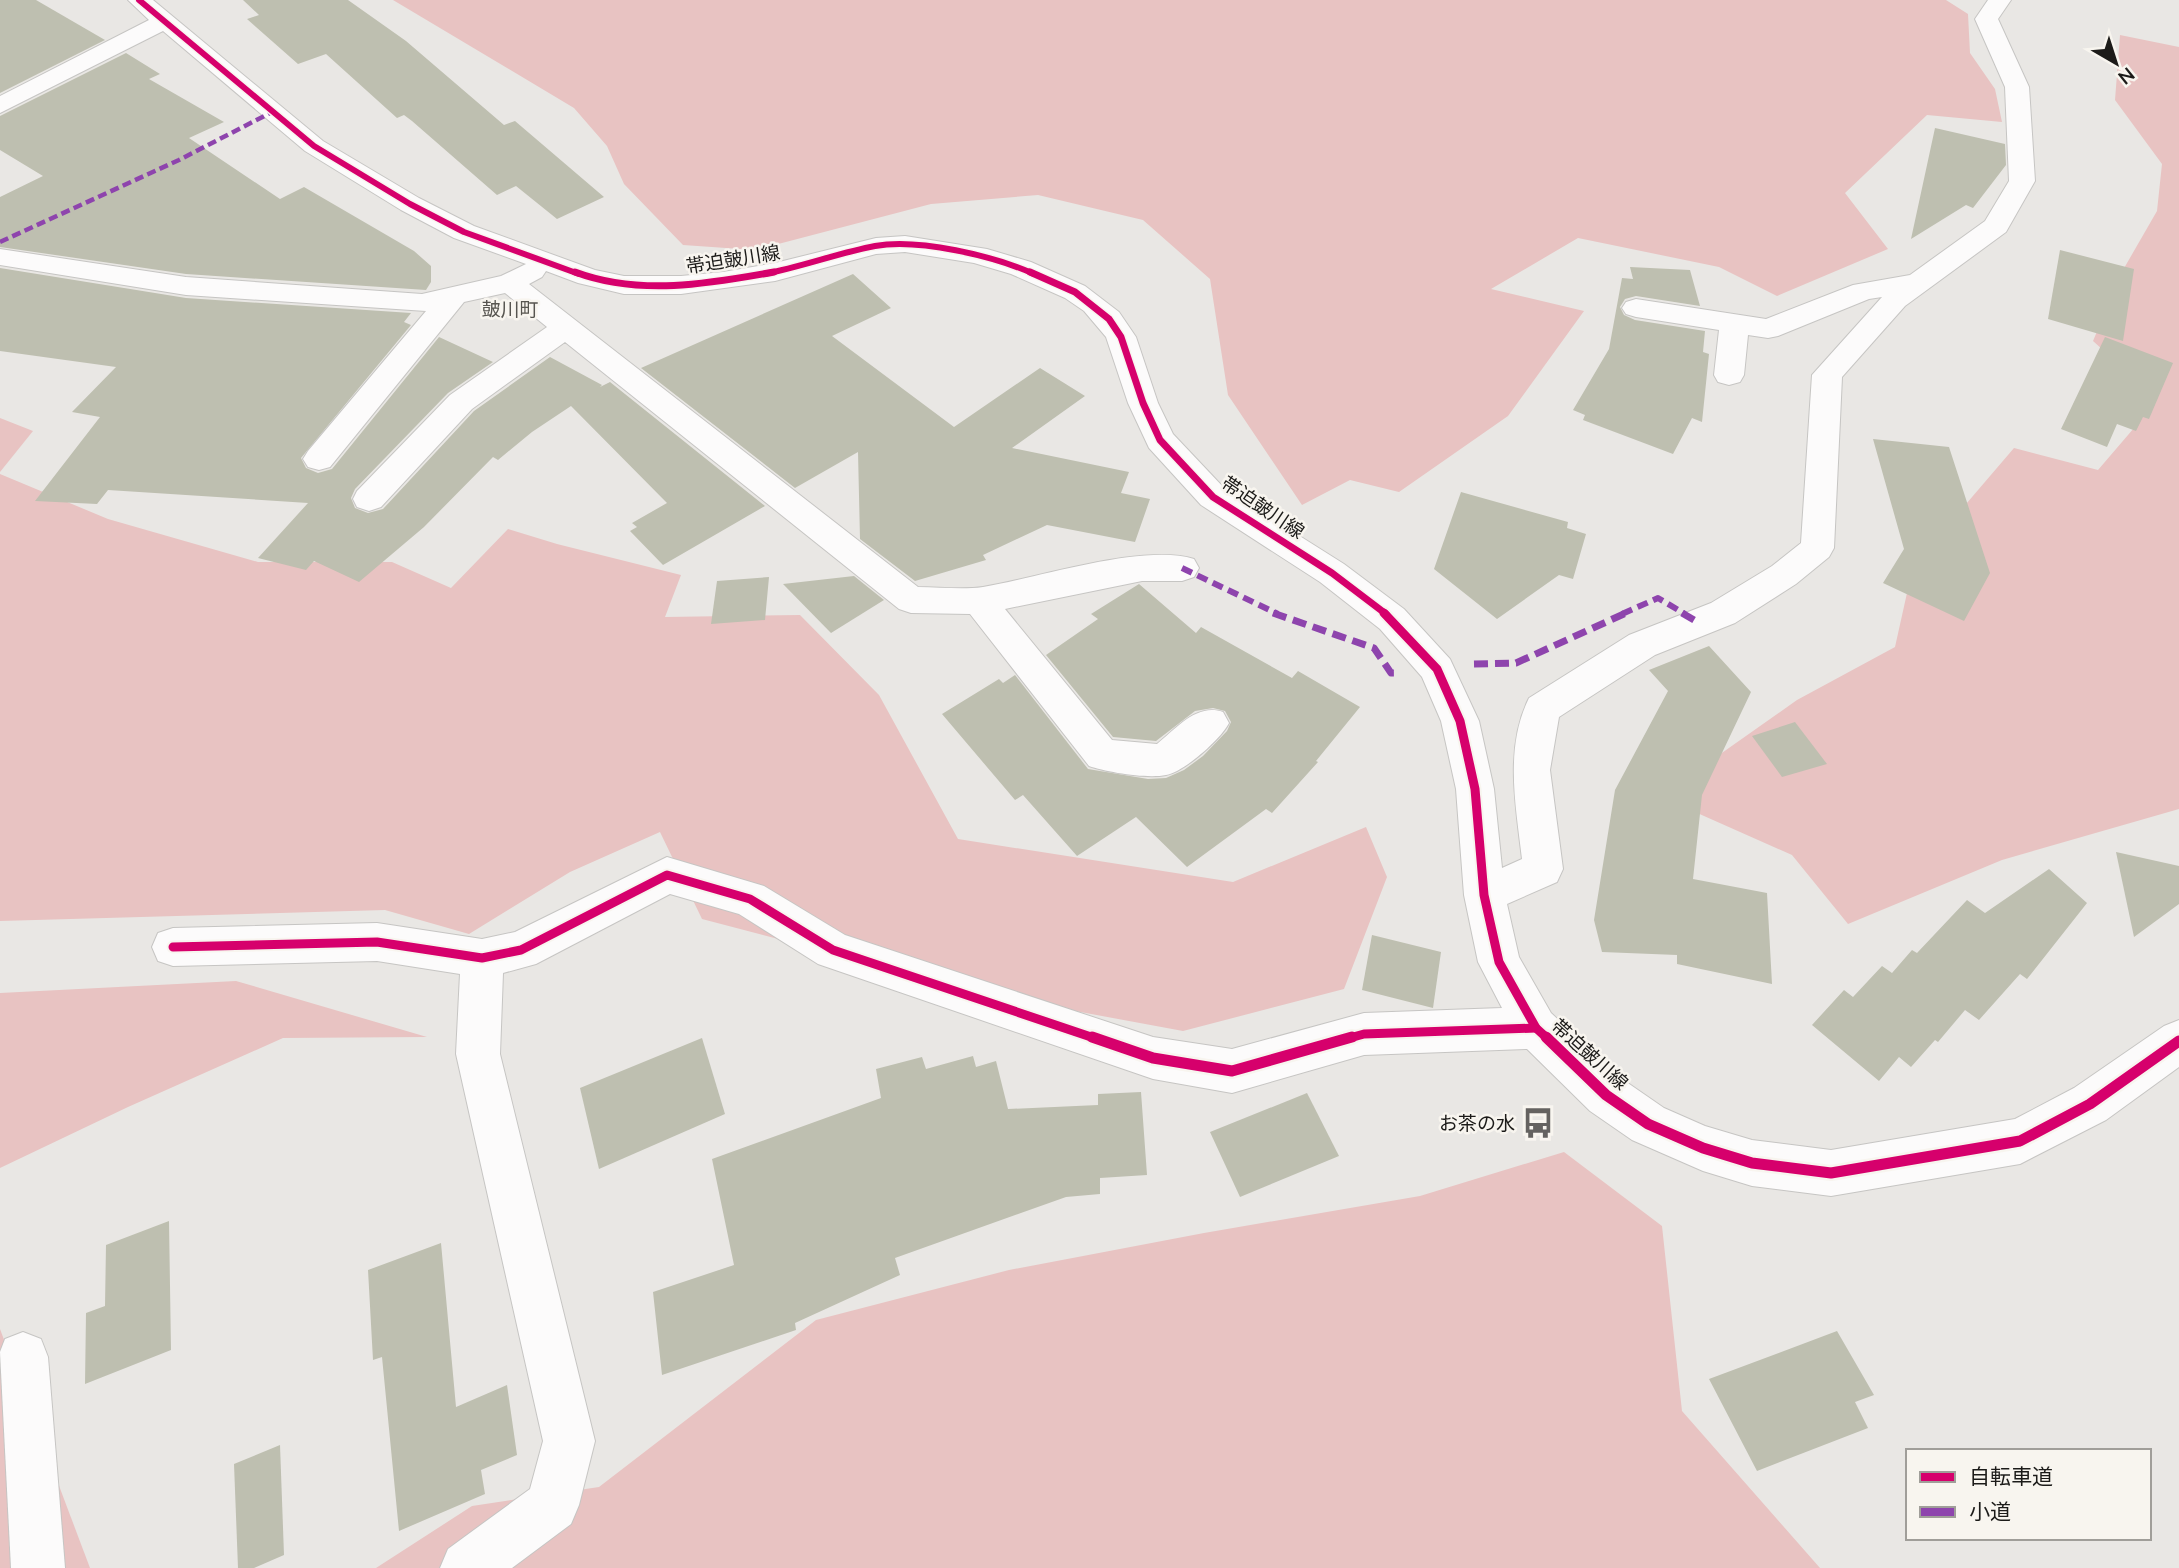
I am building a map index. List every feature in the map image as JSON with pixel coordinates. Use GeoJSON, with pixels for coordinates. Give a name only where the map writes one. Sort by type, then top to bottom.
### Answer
{"type":"FeatureCollection","features":[{"type":"Feature","properties":{"kind":"street","name":"帯迫皷川線"},"geometry":{"type":"LineString","coordinates":[[139,0],[314,146],[410,204],[464,232],[545,263],[624,285],[681,285],[775,272],[876,246],[905,244],[977,255],[1021,268],[1075,292],[1109,319],[1121,337],[1143,403],[1160,440],[1213,498],[1332,573],[1392,619],[1437,669],[1460,721],[1475,789],[1484,895],[1499,962],[1536,1028],[1606,1095],[1648,1124],[1703,1147],[1752,1163],[1831,1173],[2020,1141],[2090,1104],[2179,1041]]}},
{"type":"Feature","properties":{"kind":"street"},"geometry":{"type":"LineString","coordinates":[[1484,895],[1543,869],[1531,770],[1542,709],[1642,645],[1723,613],[1784,575],[1817,548],[1827,375],[1895,300],[1996,226],[2022,181],[2017,87],[1986,19],[2000,0]]}},
{"type":"Feature","properties":{"kind":"street"},"geometry":{"type":"LineString","coordinates":[[0,106],[165,22]]}},
{"type":"Feature","properties":{"kind":"street"},"geometry":{"type":"LineString","coordinates":[[0,257],[186,286],[422,303],[510,283],[545,263]]}},
{"type":"Feature","properties":{"kind":"street"},"geometry":{"type":"LineString","coordinates":[[510,283],[911,600],[979,601],[1142,568],[1182,568]]}},
{"type":"Feature","properties":{"kind":"street"},"geometry":{"type":"LineString","coordinates":[[1636,308],[1768,329],[1863,291],[1918,283]]}},
{"type":"Feature","properties":{"kind":"street"},"geometry":{"type":"LineString","coordinates":[[319,460],[453,298]]}},
{"type":"Feature","properties":{"kind":"street"},"geometry":{"type":"LineString","coordinates":[[1729,375],[1734,324]]}},
{"type":"Feature","properties":{"kind":"street"},"geometry":{"type":"LineString","coordinates":[[369,499],[461,402],[566,327]]}},
{"type":"Feature","properties":{"kind":"street"},"geometry":{"type":"LineString","coordinates":[[979,601],[1102,755],[1164,760],[1210,723]]}},
{"type":"Feature","properties":{"kind":"street"},"geometry":{"type":"LineString","coordinates":[[173,947],[377,942],[482,958],[521,950],[667,876],[750,899],[833,950],[1153,1058],[1232,1071],[1364,1034],[1536,1028]]}},
{"type":"Feature","properties":{"kind":"street"},"geometry":{"type":"LineString","coordinates":[[467,1568],[552,1505],[569,1441],[478,1054],[482,958]]}},
{"type":"Feature","properties":{"kind":"street"},"geometry":{"type":"LineString","coordinates":[[23,1357],[38,1568]]}},
{"type":"Feature","properties":{"kind":"shaded area"},"geometry":{"type":"Polygon","coordinates":[[[393,0],[1946,0],[1968,14],[1970,53],[1995,89],[2002,122],[1927,115],[1845,193],[1888,249],[1777,296],[1719,267],[1578,238],[1491,289],[1584,311],[1508,416],[1399,492],[1350,480],[1302,505],[1228,395],[1210,279],[1143,220],[1038,195],[931,204],[755,250],[683,245],[624,184],[607,146],[574,108],[393,0]]]}},
{"type":"Feature","properties":{"kind":"shaded area"},"geometry":{"type":"Polygon","coordinates":[[[2120,35],[2179,47],[2179,809],[2002,860],[1848,924],[1792,855],[1695,812],[1692,774],[1797,700],[1895,647],[1913,566],[2014,448],[2098,470],[2140,421],[2133,377],[2093,341],[2123,270],[2157,211],[2162,164],[2115,100],[2120,35]]]}},
{"type":"Feature","properties":{"kind":"shaded area"},"geometry":{"type":"Polygon","coordinates":[[[0,418],[33,431],[0,472],[0,418]]]}},
{"type":"Feature","properties":{"kind":"shaded area"},"geometry":{"type":"Polygon","coordinates":[[[0,474],[108,519],[258,562],[392,562],[451,588],[508,529],[681,575],[665,617],[800,615],[879,695],[958,839],[1233,882],[1366,827],[1387,877],[1344,989],[1183,1031],[994,996],[702,919],[660,832],[570,872],[469,934],[385,910],[0,921],[0,474]]]}},
{"type":"Feature","properties":{"kind":"shaded area"},"geometry":{"type":"Polygon","coordinates":[[[236,981],[427,1037],[283,1038],[0,1168],[0,993],[236,981]]]}},
{"type":"Feature","properties":{"kind":"shaded area"},"geometry":{"type":"Polygon","coordinates":[[[1564,1152],[1662,1226],[1682,1411],[1820,1568],[376,1568],[472,1506],[599,1487],[816,1320],[1009,1270],[1420,1196],[1564,1152]]]}},
{"type":"Feature","properties":{"kind":"shaded area"},"geometry":{"type":"Polygon","coordinates":[[[0,1329],[90,1568],[0,1568],[0,1329]]]}},
{"type":"Feature","properties":{"kind":"building"},"geometry":{"type":"Polygon","coordinates":[[[0,0],[36,0],[105,40],[0,93],[0,0]]]}},
{"type":"Feature","properties":{"kind":"building"},"geometry":{"type":"Polygon","coordinates":[[[243,0],[348,0],[406,41],[504,125],[515,121],[604,197],[557,219],[516,186],[497,195],[412,121],[404,115],[397,118],[326,54],[298,64],[247,19],[259,15],[243,0]]]}},
{"type":"Feature","properties":{"kind":"building"},"geometry":{"type":"Polygon","coordinates":[[[126,53],[160,74],[149,79],[224,122],[189,138],[280,199],[304,187],[414,251],[431,266],[431,282],[426,290],[186,274],[0,247],[0,197],[43,176],[0,150],[0,116],[126,53]]]}},
{"type":"Feature","properties":{"kind":"building"},"geometry":{"type":"Polygon","coordinates":[[[1935,128],[2005,144],[2006,165],[1973,208],[1966,205],[1911,239],[1935,128]]]}},
{"type":"Feature","properties":{"kind":"building"},"geometry":{"type":"Polygon","coordinates":[[[2060,250],[2134,269],[2123,341],[2048,319],[2060,250]]]}},
{"type":"Feature","properties":{"kind":"building"},"geometry":{"type":"Polygon","coordinates":[[[1630,267],[1690,270],[1700,306],[1636,296],[1625,299],[1620,307],[1624,315],[1635,320],[1705,331],[1703,352],[1709,354],[1702,422],[1692,418],[1673,454],[1583,420],[1585,415],[1573,410],[1609,349],[1622,278],[1633,279],[1630,267]]]}},
{"type":"Feature","properties":{"kind":"building"},"geometry":{"type":"Polygon","coordinates":[[[0,268],[186,298],[411,313],[404,322],[411,325],[301,458],[306,468],[318,473],[332,469],[439,337],[493,362],[448,393],[355,489],[351,498],[355,508],[368,513],[383,509],[474,411],[550,357],[602,385],[600,387],[610,382],[765,506],[663,565],[630,531],[637,527],[632,523],[667,503],[571,406],[532,432],[498,460],[493,457],[424,527],[359,582],[314,561],[306,570],[258,558],[308,503],[108,490],[97,504],[35,501],[100,417],[72,412],[116,367],[0,351],[0,268]]]}},
{"type":"Feature","properties":{"kind":"building"},"geometry":{"type":"Polygon","coordinates":[[[853,274],[891,308],[832,336],[954,427],[1040,368],[1085,396],[1012,448],[1129,472],[1121,493],[1150,499],[1135,542],[1047,525],[983,555],[986,560],[915,581],[860,539],[858,452],[795,488],[641,368],[853,274]]]}},
{"type":"Feature","properties":{"kind":"building"},"geometry":{"type":"Polygon","coordinates":[[[2105,337],[2173,363],[2149,419],[2143,417],[2136,431],[2117,424],[2107,447],[2061,429],[2105,337]]]}},
{"type":"Feature","properties":{"kind":"building"},"geometry":{"type":"Polygon","coordinates":[[[1873,439],[1949,447],[1990,573],[1964,621],[1883,583],[1904,549],[1873,439]]]}},
{"type":"Feature","properties":{"kind":"building"},"geometry":{"type":"Polygon","coordinates":[[[1461,492],[1568,522],[1567,528],[1586,534],[1573,579],[1559,575],[1497,619],[1434,569],[1461,492]]]}},
{"type":"Feature","properties":{"kind":"building"},"geometry":{"type":"Polygon","coordinates":[[[854,576],[884,600],[831,633],[783,584],[854,576]]]}},
{"type":"Feature","properties":{"kind":"building"},"geometry":{"type":"Polygon","coordinates":[[[769,577],[765,620],[711,624],[717,581],[769,577]]]}},
{"type":"Feature","properties":{"kind":"building"},"geometry":{"type":"Polygon","coordinates":[[[1139,584],[1196,633],[1201,627],[1292,678],[1298,671],[1360,707],[1316,761],[1318,762],[1272,813],[1266,809],[1187,867],[1136,817],[1077,856],[1023,795],[1015,800],[942,714],[999,679],[1003,683],[1015,675],[1088,769],[1148,779],[1166,778],[1184,770],[1203,756],[1227,731],[1231,722],[1225,711],[1213,708],[1195,711],[1156,741],[1113,737],[1046,655],[1098,619],[1091,614],[1139,584]]]}},
{"type":"Feature","properties":{"kind":"building"},"geometry":{"type":"Polygon","coordinates":[[[1709,646],[1751,692],[1702,795],[1693,879],[1767,893],[1772,984],[1677,964],[1677,955],[1602,952],[1594,920],[1615,790],[1668,691],[1649,670],[1709,646]]]}},
{"type":"Feature","properties":{"kind":"building"},"geometry":{"type":"Polygon","coordinates":[[[1795,722],[1827,764],[1782,777],[1752,736],[1795,722]]]}},
{"type":"Feature","properties":{"kind":"building"},"geometry":{"type":"Polygon","coordinates":[[[2116,852],[2179,866],[2179,904],[2134,937],[2116,852]]]}},
{"type":"Feature","properties":{"kind":"building"},"geometry":{"type":"Polygon","coordinates":[[[2049,869],[2087,903],[2027,979],[2020,974],[1979,1020],[1965,1010],[1938,1042],[1935,1040],[1911,1067],[1899,1057],[1879,1081],[1812,1025],[1844,990],[1853,997],[1882,966],[1892,973],[1912,950],[1917,953],[1967,900],[1985,913],[2049,869]]]}},
{"type":"Feature","properties":{"kind":"building"},"geometry":{"type":"Polygon","coordinates":[[[1372,935],[1441,952],[1433,1008],[1362,990],[1372,935]]]}},
{"type":"Feature","properties":{"kind":"building"},"geometry":{"type":"Polygon","coordinates":[[[702,1038],[725,1114],[599,1169],[580,1088],[702,1038]]]}},
{"type":"Feature","properties":{"kind":"building"},"geometry":{"type":"Polygon","coordinates":[[[973,1056],[976,1067],[996,1061],[1008,1109],[1098,1105],[1098,1094],[1141,1092],[1147,1175],[1100,1178],[1100,1194],[1066,1197],[895,1258],[900,1275],[795,1323],[796,1330],[662,1375],[653,1292],[734,1265],[712,1159],[881,1098],[876,1069],[922,1057],[926,1069],[973,1056]]]}},
{"type":"Feature","properties":{"kind":"building"},"geometry":{"type":"Polygon","coordinates":[[[1307,1093],[1339,1156],[1240,1197],[1210,1132],[1307,1093]]]}},
{"type":"Feature","properties":{"kind":"building"},"geometry":{"type":"Polygon","coordinates":[[[169,1221],[171,1350],[85,1384],[86,1313],[105,1306],[106,1245],[169,1221]]]}},
{"type":"Feature","properties":{"kind":"building"},"geometry":{"type":"Polygon","coordinates":[[[441,1243],[456,1407],[507,1385],[517,1455],[481,1470],[485,1494],[399,1531],[382,1357],[373,1360],[368,1270],[441,1243]]]}},
{"type":"Feature","properties":{"kind":"building"},"geometry":{"type":"Polygon","coordinates":[[[1837,1331],[1874,1395],[1855,1402],[1868,1428],[1757,1471],[1709,1379],[1837,1331]]]}},
{"type":"Feature","properties":{"kind":"building"},"geometry":{"type":"Polygon","coordinates":[[[280,1445],[284,1555],[254,1568],[238,1568],[234,1464],[280,1445]]]}},
{"type":"Feature","properties":{"kind":"marked path"},"geometry":{"type":"LineString","coordinates":[[0,242],[179,160],[274,111]]}},
{"type":"Feature","properties":{"kind":"marked path"},"geometry":{"type":"LineString","coordinates":[[1182,568],[1263,609],[1374,648],[1391,673],[1398,673]]}},
{"type":"Feature","properties":{"kind":"marked path"},"geometry":{"type":"LineString","coordinates":[[1474,664],[1516,663],[1658,598],[1699,623]]}},
{"type":"Feature","properties":{"kind":"cycle path"},"geometry":{"type":"LineString","coordinates":[[139,0],[314,146],[410,204],[464,232],[588,277],[624,285],[681,285],[723,281],[775,272],[876,246],[905,244],[977,255],[1021,268],[1075,292],[1094,305],[1109,319],[1121,337],[1143,403],[1160,440],[1213,497],[1332,573],[1392,619],[1437,669],[1460,721],[1475,789],[1484,895],[1499,962],[1536,1028],[1606,1095],[1648,1124],[1703,1148],[1752,1163],[1831,1173],[2020,1141],[2090,1104],[2179,1041]]}},
{"type":"Feature","properties":{"kind":"cycle path"},"geometry":{"type":"LineString","coordinates":[[173,947],[377,942],[482,958],[521,950],[667,875],[750,899],[833,950],[1153,1058],[1232,1071],[1364,1034],[1536,1028]]}},
{"type":"Feature","properties":{"kind":"place","name":"お茶の水"},"geometry":{"type":"Point","coordinates":[1538,1123]}},
{"type":"Feature","properties":{"kind":"district","name":"皷川町"},"geometry":{"type":"Point","coordinates":[510,309]}}]}
